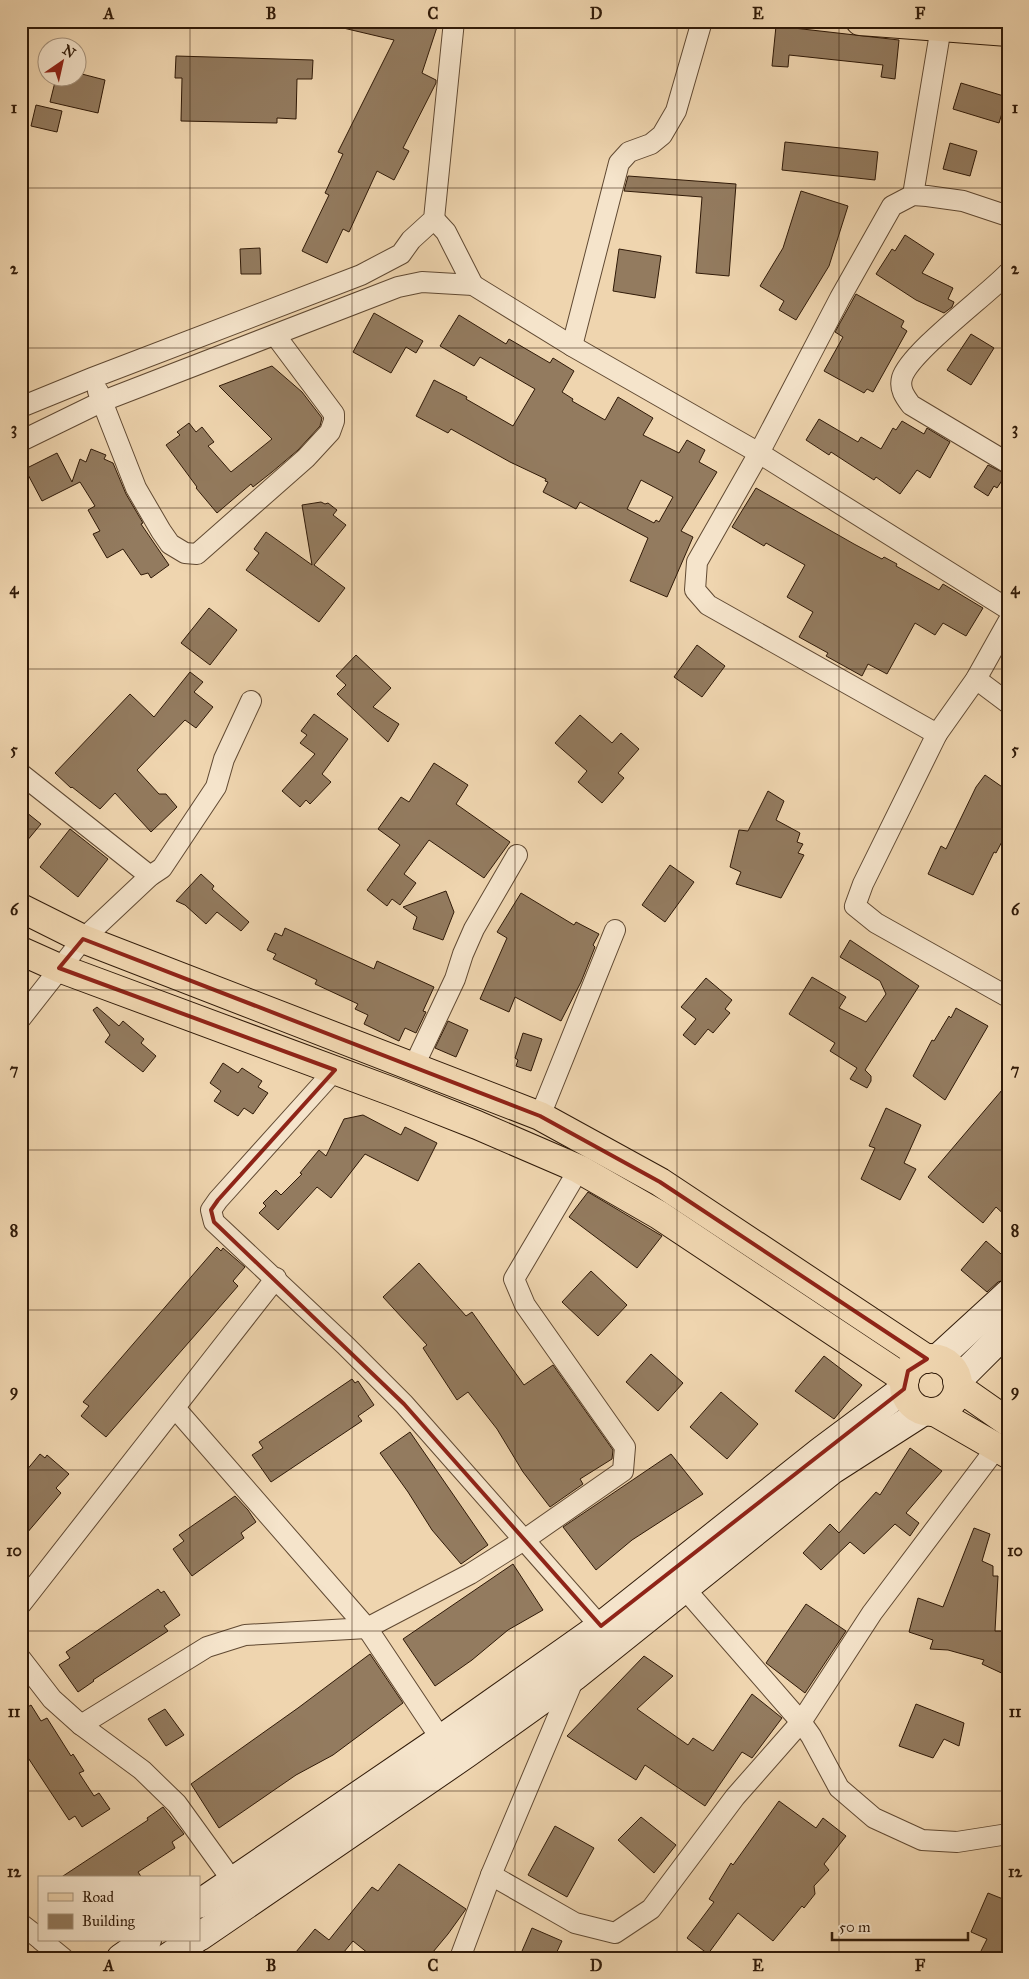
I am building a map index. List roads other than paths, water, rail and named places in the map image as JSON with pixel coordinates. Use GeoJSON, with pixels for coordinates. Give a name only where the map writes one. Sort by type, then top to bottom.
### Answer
{"type":"FeatureCollection","features":[{"type":"Feature","properties":{"kind":"main road"},"geometry":{"type":"LineString","coordinates":[[860,21],[975,25],[1008,32]]}},
{"type":"Feature","properties":{"kind":"main road"},"geometry":{"type":"LineString","coordinates":[[21,908],[82,939],[540,1116],[660,1182],[932,1359],[947,1364],[954,1372],[958,1384],[956,1396],[951,1404],[944,1409],[930,1411]]}},
{"type":"Feature","properties":{"kind":"main road"},"geometry":{"type":"LineString","coordinates":[[21,951],[59,968],[335,1070],[477,1125],[579,1169],[659,1215],[905,1384]]}},
{"type":"Feature","properties":{"kind":"main road"},"geometry":{"type":"LineString","coordinates":[[932,1359],[913,1365],[905,1384],[908,1399],[915,1407],[930,1411],[1002,1451]]}},
{"type":"Feature","properties":{"kind":"main road"},"geometry":{"type":"LineString","coordinates":[[958,1384],[1008,1422]]}},
{"type":"Feature","properties":{"kind":"street"},"geometry":{"type":"LineString","coordinates":[[21,407],[310,293],[361,276],[400,254],[411,240],[434,219],[454,21]]}},
{"type":"Feature","properties":{"kind":"street"},"geometry":{"type":"LineString","coordinates":[[572,346],[619,163],[628,152],[651,144],[662,135],[676,111],[702,21]]}},
{"type":"Feature","properties":{"kind":"street"},"geometry":{"type":"LineString","coordinates":[[913,195],[941,24]]}},
{"type":"Feature","properties":{"kind":"street"},"geometry":{"type":"LineString","coordinates":[[937,734],[708,605],[695,590],[697,562],[759,453],[892,206],[913,195],[963,201],[1008,216]]}},
{"type":"Feature","properties":{"kind":"street"},"geometry":{"type":"LineString","coordinates":[[434,219],[446,232],[473,285]]}},
{"type":"Feature","properties":{"kind":"street"},"geometry":{"type":"LineString","coordinates":[[394,257],[405,286]]}},
{"type":"Feature","properties":{"kind":"street"},"geometry":{"type":"LineString","coordinates":[[1008,273],[992,290],[915,357],[902,378],[902,394],[911,405],[1008,463]]}},
{"type":"Feature","properties":{"kind":"street"},"geometry":{"type":"LineString","coordinates":[[21,441],[103,401],[275,336],[312,319],[405,286],[422,282],[473,285],[572,346],[759,453],[1008,609]]}},
{"type":"Feature","properties":{"kind":"street"},"geometry":{"type":"LineString","coordinates":[[92,378],[103,401],[136,488],[161,531],[170,544],[185,553],[197,554],[306,458],[330,432],[334,421],[334,414],[275,336]]}},
{"type":"Feature","properties":{"kind":"street"},"geometry":{"type":"LineString","coordinates":[[1008,622],[976,679],[937,734],[862,884],[854,906],[876,923],[1008,997]]}},
{"type":"Feature","properties":{"kind":"street"},"geometry":{"type":"LineString","coordinates":[[976,679],[1008,703]]}},
{"type":"Feature","properties":{"kind":"street"},"geometry":{"type":"LineString","coordinates":[[21,1018],[82,939],[150,876],[162,868],[216,787],[224,759],[251,701]]}},
{"type":"Feature","properties":{"kind":"street"},"geometry":{"type":"LineString","coordinates":[[21,774],[150,876]]}},
{"type":"Feature","properties":{"kind":"street"},"geometry":{"type":"LineString","coordinates":[[413,1068],[455,979],[474,929],[517,855]]}},
{"type":"Feature","properties":{"kind":"street"},"geometry":{"type":"LineString","coordinates":[[540,1116],[615,930]]}},
{"type":"Feature","properties":{"kind":"street"},"geometry":{"type":"LineString","coordinates":[[335,1070],[218,1200],[211,1210],[214,1222],[346,1345],[404,1404],[608,1635]]}},
{"type":"Feature","properties":{"kind":"street"},"geometry":{"type":"LineString","coordinates":[[81,1725],[207,1647],[245,1635],[367,1628],[470,1574],[524,1540],[623,1471],[625,1447],[525,1305],[514,1279],[579,1169]]}},
{"type":"Feature","properties":{"kind":"street"},"geometry":{"type":"LineString","coordinates":[[21,1604],[276,1278]]}},
{"type":"Feature","properties":{"kind":"street"},"geometry":{"type":"LineString","coordinates":[[932,1359],[1008,1294]]}},
{"type":"Feature","properties":{"kind":"street"},"geometry":{"type":"LineString","coordinates":[[958,1384],[1008,1330]]}},
{"type":"Feature","properties":{"kind":"street"},"geometry":{"type":"LineString","coordinates":[[200,1936],[457,1760],[575,1676],[608,1635],[821,1451],[905,1384]]}},
{"type":"Feature","properties":{"kind":"street"},"geometry":{"type":"LineString","coordinates":[[174,1408],[367,1628],[441,1739]]}},
{"type":"Feature","properties":{"kind":"street"},"geometry":{"type":"LineString","coordinates":[[200,1903],[441,1739],[684,1589],[832,1470],[930,1411]]}},
{"type":"Feature","properties":{"kind":"street"},"geometry":{"type":"LineString","coordinates":[[491,1875],[574,1923],[615,1933],[651,1909],[735,1797],[801,1722],[872,1613],[1002,1451]]}},
{"type":"Feature","properties":{"kind":"street"},"geometry":{"type":"LineString","coordinates":[[684,1589],[801,1722],[811,1736],[839,1788],[874,1818],[922,1840],[957,1842],[1008,1834]]}},
{"type":"Feature","properties":{"kind":"street"},"geometry":{"type":"LineString","coordinates":[[21,1659],[52,1699],[81,1725],[142,1770],[177,1804],[232,1880]]}},
{"type":"Feature","properties":{"kind":"street"},"geometry":{"type":"LineString","coordinates":[[460,1958],[491,1875],[575,1676]]}},
{"type":"Feature","properties":{"kind":"street"},"geometry":{"type":"LineString","coordinates":[[21,1924],[38,1937]]}},
{"type":"Feature","properties":{"kind":"street"},"geometry":{"type":"LineString","coordinates":[[43,1942],[62,1958]]}},
{"type":"Feature","properties":{"kind":"street"},"geometry":{"type":"LineString","coordinates":[[121,1958],[143,1942]]}},
{"type":"Feature","properties":{"kind":"street"},"geometry":{"type":"LineString","coordinates":[[167,1958],[191,1942]]}}]}
